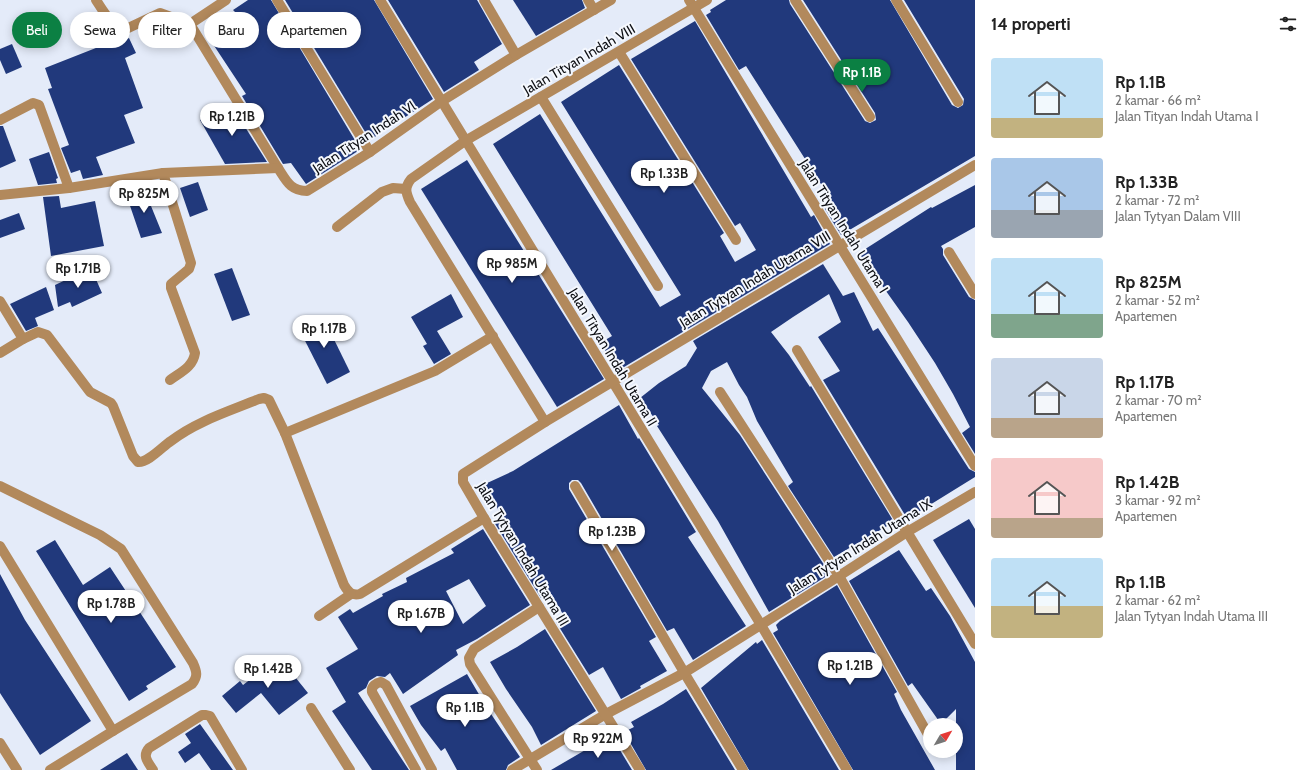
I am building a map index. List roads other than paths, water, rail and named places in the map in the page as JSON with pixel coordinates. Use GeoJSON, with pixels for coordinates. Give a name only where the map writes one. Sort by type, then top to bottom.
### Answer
{"type":"FeatureCollection","features":[{"type":"Feature","properties":{"kind":"street"},"geometry":{"type":"LineString","coordinates":[[96,0],[116,27],[121,30],[138,23]]}},
{"type":"Feature","properties":{"kind":"street"},"geometry":{"type":"LineString","coordinates":[[196,20],[226,0]]}},
{"type":"Feature","properties":{"kind":"street"},"geometry":{"type":"LineString","coordinates":[[277,0],[370,152]]}},
{"type":"Feature","properties":{"kind":"street","name":"Jalan Tityan Indah Utama II"},"geometry":{"type":"LineString","coordinates":[[380,0],[761,625],[847,770]]}},
{"type":"Feature","properties":{"kind":"street"},"geometry":{"type":"LineString","coordinates":[[484,0],[516,56]]}},
{"type":"Feature","properties":{"kind":"street"},"geometry":{"type":"LineString","coordinates":[[588,0],[594,10]]}},
{"type":"Feature","properties":{"kind":"street"},"geometry":{"type":"LineString","coordinates":[[442,101],[611,0]]}},
{"type":"Feature","properties":{"kind":"street","name":"Jalan Tityan Indah VIII"},"geometry":{"type":"LineString","coordinates":[[406,189],[411,179],[465,141],[619,52],[692,4],[707,0]]}},
{"type":"Feature","properties":{"kind":"street"},"geometry":{"type":"LineString","coordinates":[[795,0],[870,117]]}},
{"type":"Feature","properties":{"kind":"street"},"geometry":{"type":"LineString","coordinates":[[896,0],[958,102]]}},
{"type":"Feature","properties":{"kind":"street","name":"Jalan Tityan Indah Utama I"},"geometry":{"type":"LineString","coordinates":[[692,4],[975,466]]}},
{"type":"Feature","properties":{"kind":"street"},"geometry":{"type":"LineString","coordinates":[[0,195],[69,188],[163,173],[278,168],[196,34]]}},
{"type":"Feature","properties":{"kind":"street"},"geometry":{"type":"LineString","coordinates":[[619,52],[736,240]]}},
{"type":"Feature","properties":{"kind":"street"},"geometry":{"type":"LineString","coordinates":[[541,97],[658,286]]}},
{"type":"Feature","properties":{"kind":"street","name":"Jalan Tityan Indah Vl"},"geometry":{"type":"LineString","coordinates":[[278,168],[290,186],[300,191],[307,191],[370,152],[442,101]]}},
{"type":"Feature","properties":{"kind":"street"},"geometry":{"type":"LineString","coordinates":[[0,120],[33,103],[38,105],[69,188]]}},
{"type":"Feature","properties":{"kind":"street","name":"Jalan Tytyan Indah Utama VIII"},"geometry":{"type":"LineString","coordinates":[[612,382],[975,164]]}},
{"type":"Feature","properties":{"kind":"street"},"geometry":{"type":"LineString","coordinates":[[163,173],[190,263],[189,269],[171,284],[171,288],[195,353],[194,360],[190,366],[170,380]]}},
{"type":"Feature","properties":{"kind":"street"},"geometry":{"type":"LineString","coordinates":[[337,227],[382,192],[389,189],[406,189],[406,195],[410,202],[545,422]]}},
{"type":"Feature","properties":{"kind":"street"},"geometry":{"type":"LineString","coordinates":[[949,252],[975,294]]}},
{"type":"Feature","properties":{"kind":"street"},"geometry":{"type":"LineString","coordinates":[[0,300],[23,339]]}},
{"type":"Feature","properties":{"kind":"street"},"geometry":{"type":"LineString","coordinates":[[0,353],[38,332],[47,335],[90,392],[114,406],[133,456],[138,462],[145,461],[171,440],[201,423],[259,399],[264,398],[269,400],[285,433],[344,586],[351,594],[360,594],[484,518]]}},
{"type":"Feature","properties":{"kind":"street"},"geometry":{"type":"LineString","coordinates":[[285,433],[435,371],[493,336]]}},
{"type":"Feature","properties":{"kind":"street"},"geometry":{"type":"LineString","coordinates":[[797,350],[975,644]]}},
{"type":"Feature","properties":{"kind":"street","name":"Jalan Tytyan Indah Utama III"},"geometry":{"type":"LineString","coordinates":[[612,382],[463,474],[463,482],[640,770]]}},
{"type":"Feature","properties":{"kind":"street"},"geometry":{"type":"LineString","coordinates":[[720,392],[839,576],[923,726]]}},
{"type":"Feature","properties":{"kind":"street"},"geometry":{"type":"LineString","coordinates":[[0,486],[100,535],[121,549],[131,562],[197,672],[197,677],[192,684],[50,770]]}},
{"type":"Feature","properties":{"kind":"street"},"geometry":{"type":"LineString","coordinates":[[575,486],[684,673],[743,770]]}},
{"type":"Feature","properties":{"kind":"street","name":"Jalan Tytyan Indah Utama IX"},"geometry":{"type":"LineString","coordinates":[[512,770],[606,714],[684,673],[907,532],[975,492]]}},
{"type":"Feature","properties":{"kind":"street"},"geometry":{"type":"LineString","coordinates":[[0,546],[113,731]]}},
{"type":"Feature","properties":{"kind":"street"},"geometry":{"type":"LineString","coordinates":[[319,616],[351,594]]}},
{"type":"Feature","properties":{"kind":"street"},"geometry":{"type":"LineString","coordinates":[[537,770],[470,664],[469,658],[474,649],[539,607]]}},
{"type":"Feature","properties":{"kind":"street"},"geometry":{"type":"LineString","coordinates":[[416,770],[372,692],[372,688],[379,682],[386,685],[432,770]]}},
{"type":"Feature","properties":{"kind":"street"},"geometry":{"type":"LineString","coordinates":[[311,708],[350,770]]}},
{"type":"Feature","properties":{"kind":"street"},"geometry":{"type":"LineString","coordinates":[[153,770],[145,758],[146,751],[202,715],[210,716],[242,770]]}},
{"type":"Feature","properties":{"kind":"street"},"geometry":{"type":"LineString","coordinates":[[0,743],[17,770]]}}]}
